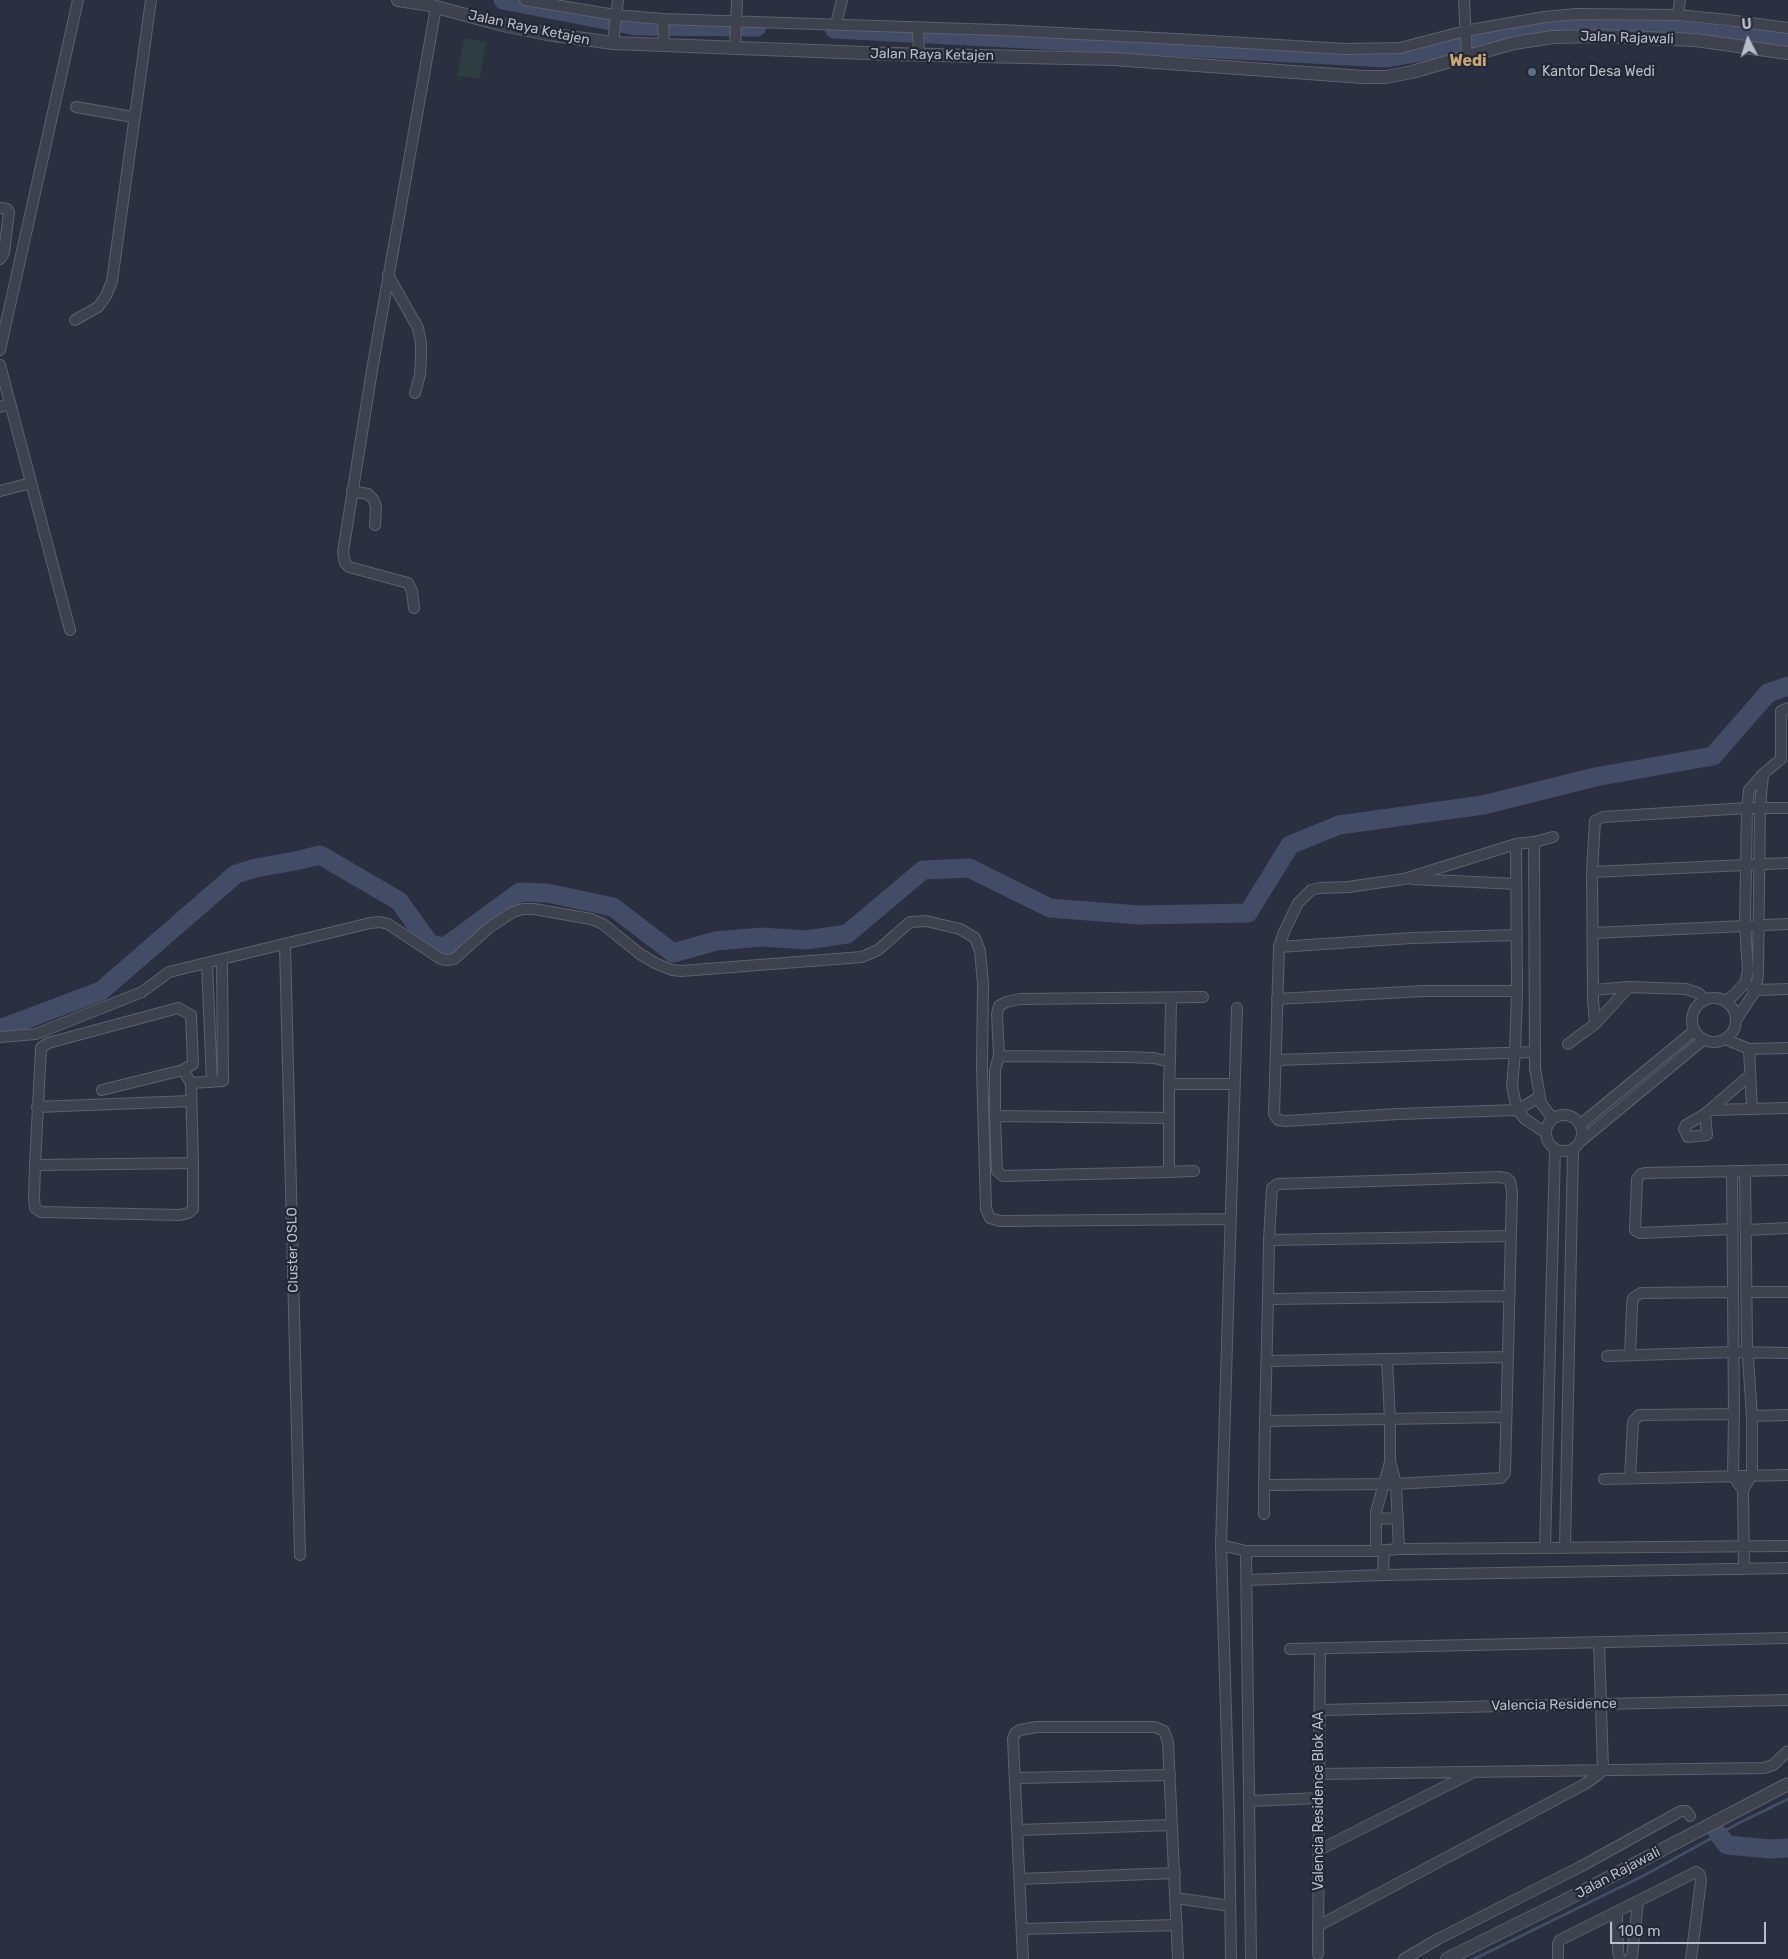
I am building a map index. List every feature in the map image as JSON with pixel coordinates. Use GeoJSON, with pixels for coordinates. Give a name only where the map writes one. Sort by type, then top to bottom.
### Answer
{"type":"FeatureCollection","features":[{"type":"Feature","properties":{"kind":"street"},"geometry":{"type":"LineString","coordinates":[[0,350],[78,0]]}},
{"type":"Feature","properties":{"kind":"street"},"geometry":{"type":"LineString","coordinates":[[75,320],[98,307],[105,299],[110,286],[151,0]]}},
{"type":"Feature","properties":{"kind":"street","name":"Jalan Raya Ketajen"},"geometry":{"type":"LineString","coordinates":[[398,0],[429,4],[538,32],[613,39],[663,31],[735,44],[1113,60],[1338,76],[1378,77],[1412,72],[1467,53]]}},
{"type":"Feature","properties":{"kind":"street"},"geometry":{"type":"LineString","coordinates":[[524,0],[548,2],[663,31],[735,23],[836,24],[918,30],[1178,38],[1292,47],[1388,50],[1544,16],[1577,14],[1678,15],[1788,28]]}},
{"type":"Feature","properties":{"kind":"street"},"geometry":{"type":"LineString","coordinates":[[613,39],[618,0]]}},
{"type":"Feature","properties":{"kind":"street"},"geometry":{"type":"LineString","coordinates":[[735,44],[737,0]]}},
{"type":"Feature","properties":{"kind":"street"},"geometry":{"type":"LineString","coordinates":[[836,24],[842,0]]}},
{"type":"Feature","properties":{"kind":"street"},"geometry":{"type":"LineString","coordinates":[[1464,0],[1467,53]]}},
{"type":"Feature","properties":{"kind":"street"},"geometry":{"type":"LineString","coordinates":[[1678,15],[1680,0]]}},
{"type":"Feature","properties":{"kind":"street"},"geometry":{"type":"LineString","coordinates":[[414,608],[412,592],[408,583],[355,569],[345,563],[344,546],[429,4]]}},
{"type":"Feature","properties":{"kind":"street"},"geometry":{"type":"LineString","coordinates":[[918,30],[918,52]]}},
{"type":"Feature","properties":{"kind":"street","name":"Jalan Rajawali"},"geometry":{"type":"LineString","coordinates":[[1467,53],[1537,38],[1599,36],[1694,40],[1788,53]]}},
{"type":"Feature","properties":{"kind":"street"},"geometry":{"type":"LineString","coordinates":[[76,107],[134,117]]}},
{"type":"Feature","properties":{"kind":"street"},"geometry":{"type":"LineString","coordinates":[[0,208],[7,209],[9,212],[4,253],[0,258]]}},
{"type":"Feature","properties":{"kind":"street"},"geometry":{"type":"LineString","coordinates":[[388,275],[418,328],[422,359],[420,375],[414,393]]}},
{"type":"Feature","properties":{"kind":"street"},"geometry":{"type":"LineString","coordinates":[[0,365],[5,406],[31,483],[70,630]]}},
{"type":"Feature","properties":{"kind":"street"},"geometry":{"type":"LineString","coordinates":[[0,491],[31,483]]}},
{"type":"Feature","properties":{"kind":"street"},"geometry":{"type":"LineString","coordinates":[[352,491],[368,494],[373,499],[376,506],[375,525]]}},
{"type":"Feature","properties":{"kind":"street"},"geometry":{"type":"LineString","coordinates":[[1725,1001],[1734,995],[1744,983],[1748,971],[1745,924],[1747,808],[1750,790],[1763,774],[1784,758],[1781,711],[1788,708]]}},
{"type":"Feature","properties":{"kind":"street"},"geometry":{"type":"LineString","coordinates":[[1736,1020],[1756,990],[1759,964],[1760,808],[1763,774]]}},
{"type":"Feature","properties":{"kind":"street"},"geometry":{"type":"LineString","coordinates":[[1595,1024],[1592,872],[1594,826],[1598,819],[1747,808],[1788,808]]}},
{"type":"Feature","properties":{"kind":"street"},"geometry":{"type":"LineString","coordinates":[[1539,1097],[1517,1110],[1278,1120],[1274,1114],[1279,947],[1298,903],[1311,890],[1404,879],[1516,844],[1553,837]]}},
{"type":"Feature","properties":{"kind":"street"},"geometry":{"type":"LineString","coordinates":[[1534,842],[1535,1052],[1539,1097],[1545,1111],[1553,1119]]}},
{"type":"Feature","properties":{"kind":"street"},"geometry":{"type":"LineString","coordinates":[[1516,844],[1517,991],[1512,1086],[1517,1110],[1525,1119],[1546,1133]]}},
{"type":"Feature","properties":{"kind":"street"},"geometry":{"type":"LineString","coordinates":[[1592,872],[1788,863]]}},
{"type":"Feature","properties":{"kind":"street"},"geometry":{"type":"LineString","coordinates":[[1404,879],[1516,884]]}},
{"type":"Feature","properties":{"kind":"street"},"geometry":{"type":"LineString","coordinates":[[1517,905],[1535,905]]}},
{"type":"Feature","properties":{"kind":"street"},"geometry":{"type":"LineString","coordinates":[[0,1037],[36,1034],[142,992],[169,972],[370,923],[380,922],[395,928],[441,959],[447,960],[454,959],[490,927],[513,912],[534,909],[591,919],[603,924],[640,954],[655,963],[672,970],[681,971],[862,957],[878,950],[904,926],[916,920],[935,922],[960,929],[975,938],[980,951],[983,984],[982,1068],[986,1209],[990,1218],[1000,1221],[1230,1219]]}},
{"type":"Feature","properties":{"kind":"street"},"geometry":{"type":"LineString","coordinates":[[1593,933],[1745,924],[1788,924]]}},
{"type":"Feature","properties":{"kind":"street"},"geometry":{"type":"LineString","coordinates":[[1279,947],[1412,938],[1517,935]]}},
{"type":"Feature","properties":{"kind":"street","name":"Cluster OSLO"},"geometry":{"type":"LineString","coordinates":[[285,945],[300,1555]]}},
{"type":"Feature","properties":{"kind":"street"},"geometry":{"type":"LineString","coordinates":[[191,1083],[223,1081],[222,960]]}},
{"type":"Feature","properties":{"kind":"street"},"geometry":{"type":"LineString","coordinates":[[1517,962],[1535,961]]}},
{"type":"Feature","properties":{"kind":"street"},"geometry":{"type":"LineString","coordinates":[[207,963],[212,1082]]}},
{"type":"Feature","properties":{"kind":"street"},"geometry":{"type":"LineString","coordinates":[[1744,983],[1756,990],[1788,988]]}},
{"type":"Feature","properties":{"kind":"street"},"geometry":{"type":"LineString","coordinates":[[1594,990],[1629,988],[1686,989],[1698,993],[1705,999]]}},
{"type":"Feature","properties":{"kind":"street"},"geometry":{"type":"LineString","coordinates":[[1568,1044],[1595,1024],[1629,988]]}},
{"type":"Feature","properties":{"kind":"street"},"geometry":{"type":"LineString","coordinates":[[1277,999],[1424,992],[1517,991]]}},
{"type":"Feature","properties":{"kind":"street"},"geometry":{"type":"LineString","coordinates":[[1194,1171],[1002,1176],[997,1171],[995,1116],[995,1070],[1000,1056],[997,1014],[999,1006],[1006,1002],[1020,999],[1203,997]]}},
{"type":"Feature","properties":{"kind":"street"},"geometry":{"type":"LineString","coordinates":[[1169,1172],[1171,998]]}},
{"type":"Feature","properties":{"kind":"street"},"geometry":{"type":"LineString","coordinates":[[1715,998],[1725,1001],[1734,1009],[1736,1020],[1734,1031],[1725,1039],[1714,1042],[1703,1040],[1694,1031],[1691,1018],[1696,1006],[1705,999],[1715,998]]}},
{"type":"Feature","properties":{"kind":"street"},"geometry":{"type":"LineString","coordinates":[[102,1090],[183,1070],[193,1064],[190,1015],[178,1008],[48,1043],[40,1048],[35,1208],[41,1212],[180,1216],[188,1213],[193,1208],[191,1083],[183,1070]]}},
{"type":"Feature","properties":{"kind":"street"},"geometry":{"type":"LineString","coordinates":[[1231,1959],[1229,1812],[1220,1545],[1237,1008]]}},
{"type":"Feature","properties":{"kind":"street"},"geometry":{"type":"LineString","coordinates":[[1580,1124],[1694,1031]]}},
{"type":"Feature","properties":{"kind":"street"},"geometry":{"type":"LineString","coordinates":[[1725,1039],[1750,1050],[1788,1048]]}},
{"type":"Feature","properties":{"kind":"street"},"geometry":{"type":"LineString","coordinates":[[1582,1140],[1583,1132],[1575,1118],[1568,1115],[1560,1115],[1548,1125],[1546,1133],[1549,1142],[1555,1149],[1564,1151],[1573,1149],[1703,1040]]}},
{"type":"Feature","properties":{"kind":"street"},"geometry":{"type":"LineString","coordinates":[[1750,1050],[1752,1108]]}},
{"type":"Feature","properties":{"kind":"street"},"geometry":{"type":"LineString","coordinates":[[1276,1060],[1535,1052]]}},
{"type":"Feature","properties":{"kind":"street"},"geometry":{"type":"LineString","coordinates":[[1000,1056],[1124,1056],[1170,1062]]}},
{"type":"Feature","properties":{"kind":"street"},"geometry":{"type":"LineString","coordinates":[[1750,1075],[1708,1112],[1752,1108],[1788,1108]]}},
{"type":"Feature","properties":{"kind":"street"},"geometry":{"type":"LineString","coordinates":[[1169,1084],[1234,1084]]}},
{"type":"Feature","properties":{"kind":"street"},"geometry":{"type":"LineString","coordinates":[[37,1107],[191,1102]]}},
{"type":"Feature","properties":{"kind":"street"},"geometry":{"type":"LineString","coordinates":[[995,1116],[1169,1118]]}},
{"type":"Feature","properties":{"kind":"street"},"geometry":{"type":"LineString","coordinates":[[1545,1548],[1555,1149]]}},
{"type":"Feature","properties":{"kind":"street"},"geometry":{"type":"LineString","coordinates":[[1565,1548],[1573,1149]]}},
{"type":"Feature","properties":{"kind":"street"},"geometry":{"type":"LineString","coordinates":[[35,1165],[193,1163]]}},
{"type":"Feature","properties":{"kind":"street"},"geometry":{"type":"LineString","coordinates":[[1732,1229],[1640,1233],[1635,1230],[1637,1179],[1641,1174],[1788,1170]]}},
{"type":"Feature","properties":{"kind":"street"},"geometry":{"type":"LineString","coordinates":[[1732,1172],[1733,1476],[1743,1490]]}},
{"type":"Feature","properties":{"kind":"street"},"geometry":{"type":"LineString","coordinates":[[1744,1569],[1743,1490],[1752,1475],[1752,1416],[1747,1352],[1745,1172]]}},
{"type":"Feature","properties":{"kind":"street"},"geometry":{"type":"LineString","coordinates":[[1264,1485],[1383,1485],[1501,1478],[1505,1473],[1506,1467],[1506,1357],[1512,1186],[1510,1181],[1499,1177],[1278,1184],[1271,1190],[1265,1421],[1264,1485],[1264,1514]]}},
{"type":"Feature","properties":{"kind":"street"},"geometry":{"type":"LineString","coordinates":[[1746,1230],[1788,1228]]}},
{"type":"Feature","properties":{"kind":"street"},"geometry":{"type":"LineString","coordinates":[[1269,1240],[1510,1236]]}},
{"type":"Feature","properties":{"kind":"street"},"geometry":{"type":"LineString","coordinates":[[1732,1263],[1747,1262]]}},
{"type":"Feature","properties":{"kind":"street"},"geometry":{"type":"LineString","coordinates":[[1630,1355],[1633,1298],[1641,1293],[1733,1292]]}},
{"type":"Feature","properties":{"kind":"street"},"geometry":{"type":"LineString","coordinates":[[1747,1292],[1788,1292]]}},
{"type":"Feature","properties":{"kind":"street"},"geometry":{"type":"LineString","coordinates":[[1268,1299],[1508,1296]]}},
{"type":"Feature","properties":{"kind":"street"},"geometry":{"type":"LineString","coordinates":[[1606,1356],[1733,1352],[1788,1353]]}},
{"type":"Feature","properties":{"kind":"street"},"geometry":{"type":"LineString","coordinates":[[1267,1361],[1506,1357]]}},
{"type":"Feature","properties":{"kind":"street"},"geometry":{"type":"LineString","coordinates":[[1387,1359],[1390,1461],[1396,1484],[1399,1549]]}},
{"type":"Feature","properties":{"kind":"street"},"geometry":{"type":"LineString","coordinates":[[1630,1478],[1633,1422],[1639,1415],[1734,1414]]}},
{"type":"Feature","properties":{"kind":"street"},"geometry":{"type":"LineString","coordinates":[[1752,1416],[1788,1415]]}},
{"type":"Feature","properties":{"kind":"street"},"geometry":{"type":"LineString","coordinates":[[1265,1421],[1505,1417]]}},
{"type":"Feature","properties":{"kind":"street"},"geometry":{"type":"LineString","coordinates":[[1383,1575],[1376,1512],[1390,1461]]}},
{"type":"Feature","properties":{"kind":"street"},"geometry":{"type":"LineString","coordinates":[[1604,1479],[1788,1475]]}},
{"type":"Feature","properties":{"kind":"street"},"geometry":{"type":"LineString","coordinates":[[1377,1519],[1397,1518]]}},
{"type":"Feature","properties":{"kind":"street"},"geometry":{"type":"LineString","coordinates":[[1220,1545],[1246,1551],[1788,1546]]}},
{"type":"Feature","properties":{"kind":"street"},"geometry":{"type":"LineString","coordinates":[[1246,1551],[1248,1580],[1251,1959]]}},
{"type":"Feature","properties":{"kind":"street"},"geometry":{"type":"LineString","coordinates":[[1248,1580],[1383,1575],[1788,1568]]}},
{"type":"Feature","properties":{"kind":"street"},"geometry":{"type":"LineString","coordinates":[[1290,1649],[1788,1638]]}},
{"type":"Feature","properties":{"kind":"street"},"geometry":{"type":"LineString","coordinates":[[1599,1642],[1603,1770]]}},
{"type":"Feature","properties":{"kind":"street","name":"Valencia Residence Blok AA"},"geometry":{"type":"LineString","coordinates":[[1318,1954],[1320,1648]]}},
{"type":"Feature","properties":{"kind":"street","name":"Valencia Residence"},"geometry":{"type":"LineString","coordinates":[[1320,1710],[1788,1700]]}},
{"type":"Feature","properties":{"kind":"street"},"geometry":{"type":"LineString","coordinates":[[1023,1959],[1013,1739],[1015,1733],[1020,1730],[1037,1728],[1154,1727],[1164,1731],[1168,1742],[1178,1959]]}},
{"type":"Feature","properties":{"kind":"street"},"geometry":{"type":"LineString","coordinates":[[1319,1774],[1764,1768],[1773,1765],[1788,1751]]}},
{"type":"Feature","properties":{"kind":"street"},"geometry":{"type":"LineString","coordinates":[[1318,1926],[1585,1784],[1603,1770]]}},
{"type":"Feature","properties":{"kind":"street"},"geometry":{"type":"LineString","coordinates":[[1319,1850],[1475,1772]]}},
{"type":"Feature","properties":{"kind":"street"},"geometry":{"type":"LineString","coordinates":[[1015,1778],[1170,1776]]}},
{"type":"Feature","properties":{"kind":"street","name":"Jalan Rajawali"},"geometry":{"type":"LineString","coordinates":[[1447,1959],[1568,1899],[1788,1784]]}},
{"type":"Feature","properties":{"kind":"street"},"geometry":{"type":"LineString","coordinates":[[1250,1801],[1319,1798]]}},
{"type":"Feature","properties":{"kind":"street"},"geometry":{"type":"LineString","coordinates":[[1404,1959],[1438,1939],[1580,1866],[1681,1811],[1686,1810],[1690,1816]]}},
{"type":"Feature","properties":{"kind":"street"},"geometry":{"type":"LineString","coordinates":[[1017,1830],[1172,1825]]}},
{"type":"Feature","properties":{"kind":"street"},"geometry":{"type":"LineString","coordinates":[[1558,1959],[1558,1944],[1560,1940],[1696,1872],[1700,1874],[1701,1880],[1691,1959]]}},
{"type":"Feature","properties":{"kind":"street"},"geometry":{"type":"LineString","coordinates":[[1020,1879],[1175,1874]]}},
{"type":"Feature","properties":{"kind":"street"},"geometry":{"type":"LineString","coordinates":[[1176,1898],[1230,1906]]}},
{"type":"Feature","properties":{"kind":"street"},"geometry":{"type":"LineString","coordinates":[[1630,1959],[1632,1956],[1638,1902]]}},
{"type":"Feature","properties":{"kind":"street"},"geometry":{"type":"LineString","coordinates":[[1616,1913],[1620,1959]]}},
{"type":"Feature","properties":{"kind":"street"},"geometry":{"type":"LineString","coordinates":[[1022,1929],[1177,1925]]}},
{"type":"Feature","properties":{"kind":"shaded area"},"geometry":{"type":"Polygon","coordinates":[[[464,38],[486,42],[480,79],[457,76],[464,38]]]}},
{"type":"Feature","properties":{"kind":"waterway"},"geometry":{"type":"LineString","coordinates":[[503,0],[636,26],[757,27]]}},
{"type":"Feature","properties":{"kind":"waterway"},"geometry":{"type":"LineString","coordinates":[[834,29],[1387,58],[1549,30],[1614,24],[1788,42]]}},
{"type":"Feature","properties":{"kind":"waterway"},"geometry":{"type":"LineString","coordinates":[[0,1029],[101,991],[236,874],[320,855],[399,901],[430,944],[445,947],[520,892],[547,893],[613,907],[673,953],[716,941],[761,937],[806,940],[847,934],[923,870],[969,868],[1050,908],[1139,915],[1248,913],[1290,845],[1339,825],[1483,805],[1595,777],[1713,756],[1768,693],[1788,686]]}},
{"type":"Feature","properties":{"kind":"waterway"},"geometry":{"type":"LineString","coordinates":[[1474,1959],[1643,1876],[1739,1823],[1788,1799]]}},
{"type":"Feature","properties":{"kind":"waterway"},"geometry":{"type":"LineString","coordinates":[[1718,1834],[1727,1845],[1770,1849],[1788,1848]]}},
{"type":"Feature","properties":{"kind":"place","name":"Kantor Desa Wedi"},"geometry":{"type":"Point","coordinates":[1532,72]}},
{"type":"Feature","properties":{"kind":"district","name":"Wedi"},"geometry":{"type":"Point","coordinates":[1468,61]}}]}
